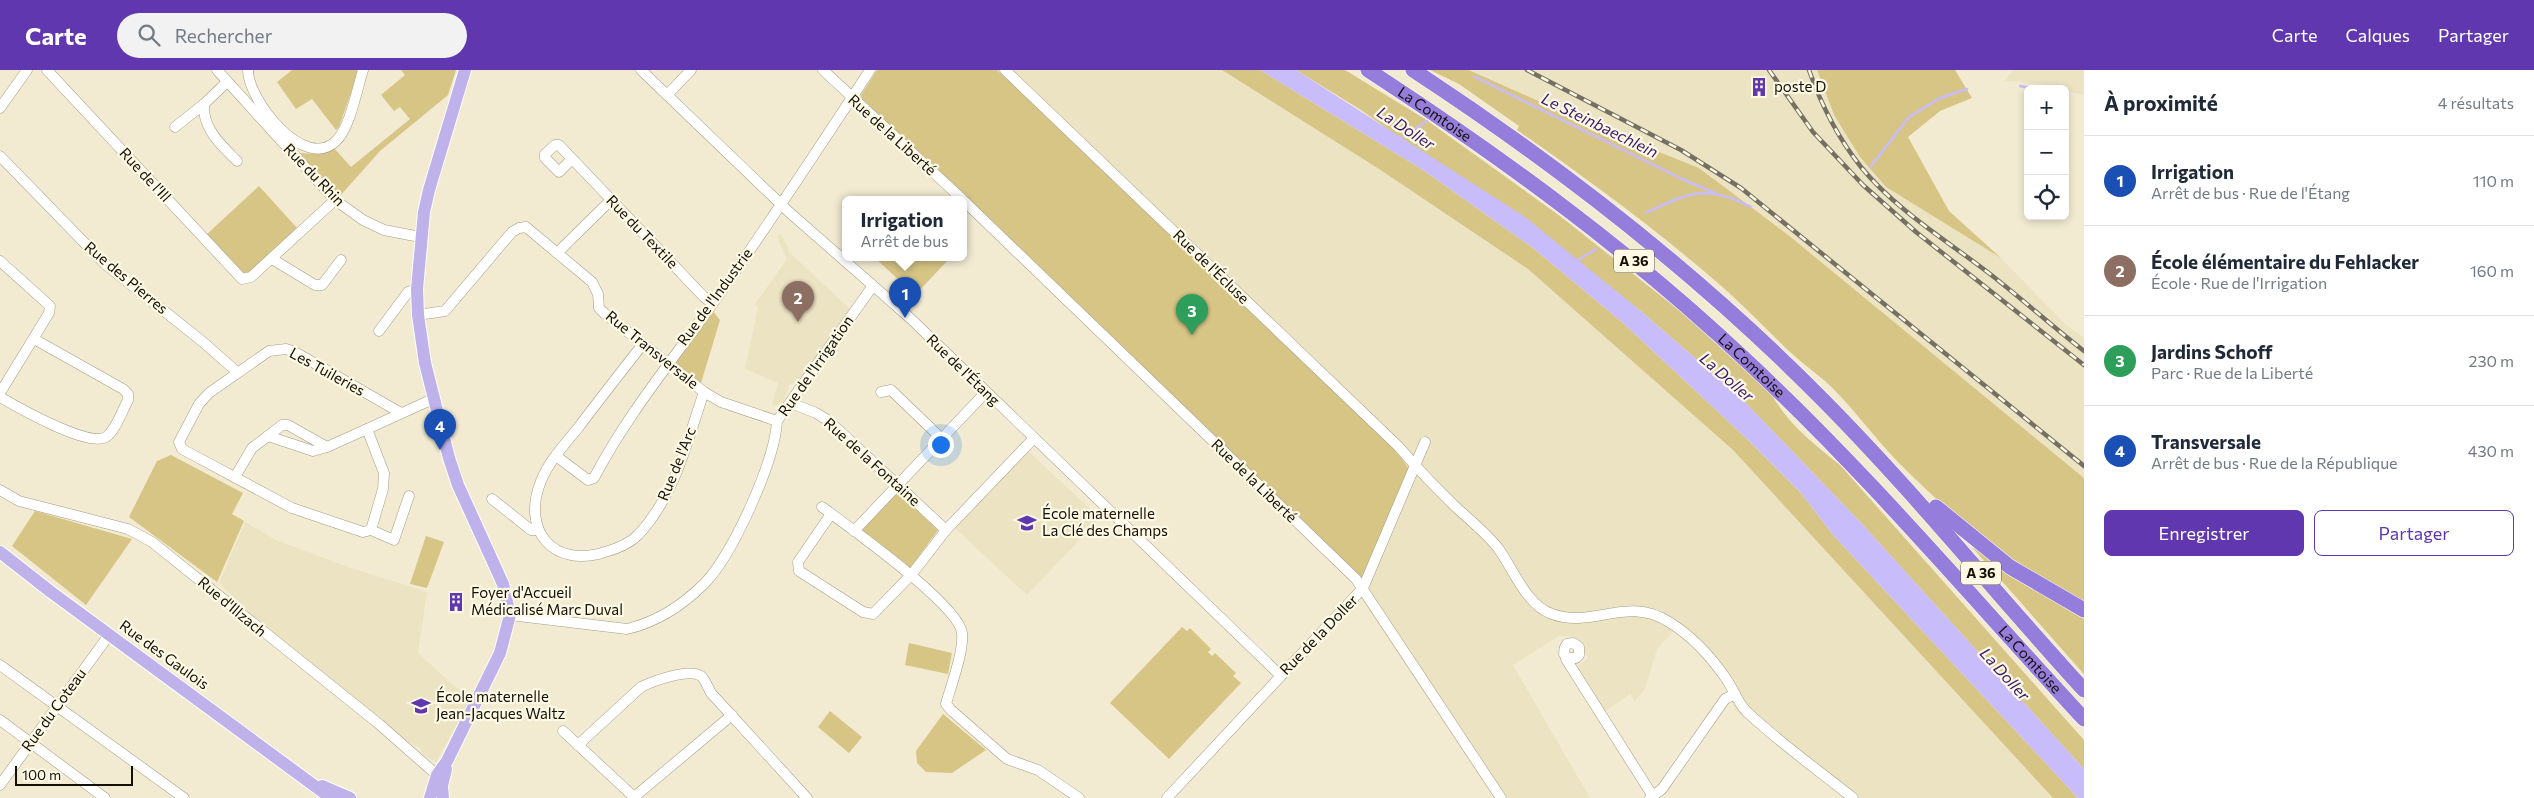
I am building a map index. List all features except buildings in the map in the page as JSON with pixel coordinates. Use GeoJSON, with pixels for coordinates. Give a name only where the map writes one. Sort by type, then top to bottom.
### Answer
{"type":"FeatureCollection","features":[{"type":"Feature","properties":{"kind":"highway","name":"La Comtoise"},"geometry":{"type":"LineString","coordinates":[[1368,70],[1462,132],[1562,204],[1702,320],[1804,416],[1872,486],[2084,719]]}},
{"type":"Feature","properties":{"kind":"highway","name":"La Comtoise"},"geometry":{"type":"LineString","coordinates":[[1413,70],[1477,112],[1637,232],[1768,346],[1878,456],[2084,690]]}},
{"type":"Feature","properties":{"kind":"highway"},"geometry":{"type":"LineString","coordinates":[[1878,456],[1909,480],[1975,541],[2042,588],[2084,610]]}},
{"type":"Feature","properties":{"kind":"main road"},"geometry":{"type":"LineString","coordinates":[[430,798],[437,775],[447,761],[500,653],[509,626],[510,615],[503,584],[458,485],[433,399],[418,315],[417,289],[420,236],[429,190],[465,70]]}},
{"type":"Feature","properties":{"kind":"main road","name":"Rue des Gaulois"},"geometry":{"type":"LineString","coordinates":[[0,552],[330,798]]}},
{"type":"Feature","properties":{"kind":"main road"},"geometry":{"type":"LineString","coordinates":[[443,798],[442,786],[447,761]]}},
{"type":"Feature","properties":{"kind":"main road","name":"Rue des Gaulois"},"geometry":{"type":"LineString","coordinates":[[311,782],[350,798]]}},
{"type":"Feature","properties":{"kind":"street"},"geometry":{"type":"LineString","coordinates":[[0,107],[27,70]]}},
{"type":"Feature","properties":{"kind":"street","name":"Rue de l'Ill"},"geometry":{"type":"LineString","coordinates":[[47,70],[242,279],[251,277],[272,259]]}},
{"type":"Feature","properties":{"kind":"street","name":"Rue du Rhin"},"geometry":{"type":"LineString","coordinates":[[217,70],[335,200],[363,220],[384,230],[420,236]]}},
{"type":"Feature","properties":{"kind":"street"},"geometry":{"type":"LineString","coordinates":[[248,70],[248,80],[256,100],[298,145],[309,149],[323,148],[335,143],[343,134],[363,70]]}},
{"type":"Feature","properties":{"kind":"street","name":"Rue de l'Étang"},"geometry":{"type":"LineString","coordinates":[[641,70],[842,259]]}},
{"type":"Feature","properties":{"kind":"street"},"geometry":{"type":"LineString","coordinates":[[668,95],[691,70]]}},
{"type":"Feature","properties":{"kind":"street","name":"Rue de la Liberté"},"geometry":{"type":"LineString","coordinates":[[822,70],[959,196]]}},
{"type":"Feature","properties":{"kind":"street","name":"Rue de l'Industrie"},"geometry":{"type":"LineString","coordinates":[[556,456],[588,480],[594,478],[610,446],[712,303],[870,70]]}},
{"type":"Feature","properties":{"kind":"street","name":"Rue de l'Écluse"},"geometry":{"type":"LineString","coordinates":[[1005,70],[1398,446],[1497,547],[1531,598],[1539,606],[1550,614],[1573,619],[1625,610],[1644,611],[1667,620],[1685,632],[1701,649],[1728,681],[1747,712],[1853,798]]}},
{"type":"Feature","properties":{"kind":"street"},"geometry":{"type":"LineString","coordinates":[[175,127],[204,104],[227,82]]}},
{"type":"Feature","properties":{"kind":"street"},"geometry":{"type":"LineString","coordinates":[[204,104],[203,113],[212,135],[237,161]]}},
{"type":"Feature","properties":{"kind":"street","name":"Rue des Pierres"},"geometry":{"type":"LineString","coordinates":[[0,156],[105,264],[203,342],[237,372]]}},
{"type":"Feature","properties":{"kind":"street","name":"Rue du Textile"},"geometry":{"type":"LineString","coordinates":[[572,159],[704,297],[712,303]]}},
{"type":"Feature","properties":{"kind":"street"},"geometry":{"type":"LineString","coordinates":[[335,200],[272,259],[315,286],[322,285],[341,260]]}},
{"type":"Feature","properties":{"kind":"street"},"geometry":{"type":"LineString","coordinates":[[557,253],[612,200]]}},
{"type":"Feature","properties":{"kind":"street","name":"Rue de la Liberté"},"geometry":{"type":"LineString","coordinates":[[967,204],[1363,588],[1501,798]]}},
{"type":"Feature","properties":{"kind":"street","name":"Rue Transversale"},"geometry":{"type":"LineString","coordinates":[[418,315],[444,311],[512,232],[519,228],[526,228],[592,282],[598,294],[599,308],[605,314],[704,392],[721,402],[777,421]]}},
{"type":"Feature","properties":{"kind":"street"},"geometry":{"type":"LineString","coordinates":[[0,261],[45,299],[50,306],[49,313],[0,393]]}},
{"type":"Feature","properties":{"kind":"street","name":"Rue de l'Étang"},"geometry":{"type":"LineString","coordinates":[[844,261],[910,318],[1280,675]]}},
{"type":"Feature","properties":{"kind":"street","name":"Rue de l'Irrigation"},"geometry":{"type":"LineString","coordinates":[[510,615],[627,629],[644,625],[666,615],[706,582],[737,534],[758,488],[773,446],[777,421],[872,287]]}},
{"type":"Feature","properties":{"kind":"street"},"geometry":{"type":"LineString","coordinates":[[379,331],[408,292],[417,289]]}},
{"type":"Feature","properties":{"kind":"street"},"geometry":{"type":"LineString","coordinates":[[0,397],[24,412],[76,434],[98,439],[104,438],[110,433],[128,400],[128,394],[123,389],[34,339]]}},
{"type":"Feature","properties":{"kind":"street"},"geometry":{"type":"LineString","coordinates":[[538,530],[536,514],[541,481],[556,456],[643,344]]}},
{"type":"Feature","properties":{"kind":"street","name":"Les Tuileries"},"geometry":{"type":"LineString","coordinates":[[401,413],[286,349],[269,351],[209,393],[199,404],[179,442],[182,449],[292,508],[363,532],[371,530],[394,540],[409,496]]}},
{"type":"Feature","properties":{"kind":"street"},"geometry":{"type":"LineString","coordinates":[[881,392],[891,390],[942,439]]}},
{"type":"Feature","properties":{"kind":"street","name":"Rue de l'Arc"},"geometry":{"type":"LineString","coordinates":[[492,499],[531,530],[538,530],[551,547],[573,557],[595,556],[618,548],[636,536],[666,498],[704,392]]}},
{"type":"Feature","properties":{"kind":"street"},"geometry":{"type":"LineString","coordinates":[[854,531],[986,392]]}},
{"type":"Feature","properties":{"kind":"street"},"geometry":{"type":"LineString","coordinates":[[268,436],[313,452],[433,399]]}},
{"type":"Feature","properties":{"kind":"street","name":"Rue de la Fontaine"},"geometry":{"type":"LineString","coordinates":[[791,403],[816,413],[829,421],[946,530]]}},
{"type":"Feature","properties":{"kind":"street"},"geometry":{"type":"LineString","coordinates":[[235,477],[252,448],[282,425],[288,425],[327,447]]}},
{"type":"Feature","properties":{"kind":"street"},"geometry":{"type":"LineString","coordinates":[[367,429],[384,473],[383,489],[371,530]]}},
{"type":"Feature","properties":{"kind":"street"},"geometry":{"type":"LineString","coordinates":[[1034,438],[946,530],[912,574],[876,612],[868,614],[802,575],[798,562],[827,510],[912,574],[959,624],[962,632],[962,641],[946,704],[1007,759],[1038,770],[1079,798]]}},
{"type":"Feature","properties":{"kind":"street","name":"Rue de la Doller"},"geometry":{"type":"LineString","coordinates":[[1167,798],[1363,588],[1425,442]]}},
{"type":"Feature","properties":{"kind":"street","name":"Rue d'Illzach"},"geometry":{"type":"LineString","coordinates":[[0,490],[19,501],[128,529],[152,542],[379,724],[437,775]]}},
{"type":"Feature","properties":{"kind":"street","name":"Rue du Coteau"},"geometry":{"type":"LineString","coordinates":[[0,785],[109,635]]}},
{"type":"Feature","properties":{"kind":"street"},"geometry":{"type":"LineString","coordinates":[[1564,654],[1652,798],[1662,789],[1725,699],[1735,694]]}},
{"type":"Feature","properties":{"kind":"street"},"geometry":{"type":"LineString","coordinates":[[0,665],[184,798]]}},
{"type":"Feature","properties":{"kind":"street"},"geometry":{"type":"LineString","coordinates":[[578,745],[641,687],[651,682],[690,672],[702,676],[711,693],[807,798]]}},
{"type":"Feature","properties":{"kind":"street"},"geometry":{"type":"LineString","coordinates":[[563,731],[633,798],[732,715]]}},
{"type":"Feature","properties":{"kind":"street"},"geometry":{"type":"LineString","coordinates":[[0,720],[105,798]]}},
{"type":"Feature","properties":{"kind":"shaded area"},"geometry":{"type":"Polygon","coordinates":[[[292,70],[359,70],[339,127],[336,130],[312,99],[296,109],[277,82],[292,70]]]}},
{"type":"Feature","properties":{"kind":"shaded area"},"geometry":{"type":"Polygon","coordinates":[[[401,70],[456,70],[448,95],[380,151],[340,196],[299,153],[316,154],[334,148],[351,167],[410,119],[400,107],[394,111],[381,95],[405,75],[401,70]]]}},
{"type":"Feature","properties":{"kind":"shaded area"},"geometry":{"type":"Polygon","coordinates":[[[877,70],[997,70],[1394,448],[1409,469],[1361,580],[967,202],[967,196],[961,196],[859,98],[877,70]]]}},
{"type":"Feature","properties":{"kind":"shaded area"},"geometry":{"type":"Polygon","coordinates":[[[997,70],[1222,70],[1379,169],[1528,269],[1733,450],[2053,798],[1843,798],[1736,711],[1725,685],[1689,642],[1673,631],[1657,649],[1645,689],[1635,701],[1630,694],[1604,712],[1577,667],[1588,658],[1573,636],[1559,636],[1513,665],[1590,798],[1494,798],[1356,591],[1409,469],[997,70]]]}},
{"type":"Feature","properties":{"kind":"shaded area"},"geometry":{"type":"Polygon","coordinates":[[[1222,70],[1260,70],[1423,170],[1533,248],[1623,323],[1747,439],[1801,493],[1833,535],[2078,798],[2053,798],[1733,450],[1528,269],[1379,169],[1222,70]]]}},
{"type":"Feature","properties":{"kind":"shaded area","name":"La Doller"},"geometry":{"type":"Polygon","coordinates":[[[1260,70],[1296,70],[1525,217],[1637,308],[1738,395],[1862,524],[2084,769],[2084,798],[2078,798],[1833,535],[1801,493],[1747,439],[1623,323],[1533,248],[1423,170],[1260,70]]]}},
{"type":"Feature","properties":{"kind":"shaded area"},"geometry":{"type":"Polygon","coordinates":[[[1296,70],[1345,70],[1425,119],[1560,216],[1685,315],[1772,395],[1785,415],[1802,433],[1840,465],[2084,740],[2084,769],[1862,524],[1738,395],[1637,308],[1361,110],[1296,70]]]}},
{"type":"Feature","properties":{"kind":"shaded area"},"geometry":{"type":"Polygon","coordinates":[[[1430,70],[1469,70],[1599,128],[1699,168],[1787,234],[2084,478],[2084,603],[2009,557],[1941,503],[1898,462],[1825,381],[1790,352],[1727,291],[1676,248],[1598,188],[1517,130],[1519,126],[1459,84],[1430,70]]]}},
{"type":"Feature","properties":{"kind":"shaded area"},"geometry":{"type":"Polygon","coordinates":[[[1470,70],[1817,70],[1834,115],[1860,157],[1886,187],[2001,258],[2064,323],[2084,338],[2084,478],[1787,234],[1699,168],[1599,128],[1470,70]]]}},
{"type":"Feature","properties":{"kind":"shaded area"},"geometry":{"type":"Polygon","coordinates":[[[1817,70],[1955,70],[1972,98],[1940,111],[1908,137],[1949,211],[2001,258],[1886,187],[1860,157],[1834,115],[1817,70]]]}},
{"type":"Feature","properties":{"kind":"shaded area"},"geometry":{"type":"Polygon","coordinates":[[[2013,70],[2084,70],[2084,95],[2069,92],[2069,85],[2005,81],[2013,70]]]}},
{"type":"Feature","properties":{"kind":"shaded area"},"geometry":{"type":"Polygon","coordinates":[[[259,186],[298,229],[247,274],[243,273],[207,234],[259,186]]]}},
{"type":"Feature","properties":{"kind":"shaded area"},"geometry":{"type":"Polygon","coordinates":[[[781,233],[790,253],[850,309],[803,376],[789,385],[784,401],[777,406],[772,405],[778,383],[745,369],[758,307],[755,304],[787,259],[777,237],[781,233]]]}},
{"type":"Feature","properties":{"kind":"shaded area"},"geometry":{"type":"Polygon","coordinates":[[[878,261],[947,261],[915,295],[878,261]]]}},
{"type":"Feature","properties":{"kind":"shaded area"},"geometry":{"type":"Polygon","coordinates":[[[712,310],[720,320],[701,383],[675,363],[712,310]]]}},
{"type":"Feature","properties":{"kind":"shaded area","name":"École maternelle La Clé des Champs"},"geometry":{"type":"Polygon","coordinates":[[[1028,451],[1100,518],[1027,595],[955,528],[1028,451]]]}},
{"type":"Feature","properties":{"kind":"shaded area"},"geometry":{"type":"Polygon","coordinates":[[[171,455],[243,493],[232,514],[244,521],[217,582],[129,517],[157,461],[171,455]]]}},
{"type":"Feature","properties":{"kind":"shaded area"},"geometry":{"type":"Polygon","coordinates":[[[894,494],[900,495],[938,530],[910,568],[862,530],[894,494]]]}},
{"type":"Feature","properties":{"kind":"shaded area"},"geometry":{"type":"Polygon","coordinates":[[[35,511],[132,539],[86,605],[12,546],[35,511]]]}},
{"type":"Feature","properties":{"kind":"shaded area"},"geometry":{"type":"Polygon","coordinates":[[[245,522],[276,540],[348,567],[427,592],[418,653],[470,700],[436,762],[420,753],[422,749],[405,740],[270,632],[219,583],[245,522]]]}},
{"type":"Feature","properties":{"kind":"shaded area"},"geometry":{"type":"Polygon","coordinates":[[[426,536],[444,542],[427,588],[410,584],[426,536]]]}},
{"type":"Feature","properties":{"kind":"shaded area"},"geometry":{"type":"Polygon","coordinates":[[[1972,547],[2084,619],[2084,675],[2082,672],[1972,547]]]}},
{"type":"Feature","properties":{"kind":"shaded area"},"geometry":{"type":"Polygon","coordinates":[[[1182,627],[1187,631],[1190,628],[1211,649],[1208,652],[1212,656],[1215,653],[1236,673],[1233,676],[1241,683],[1169,759],[1110,703],[1182,627]]]}},
{"type":"Feature","properties":{"kind":"shaded area"},"geometry":{"type":"Polygon","coordinates":[[[909,643],[952,653],[948,674],[905,665],[909,643]]]}},
{"type":"Feature","properties":{"kind":"shaded area"},"geometry":{"type":"Polygon","coordinates":[[[830,711],[862,737],[849,753],[818,727],[830,711]]]}},
{"type":"Feature","properties":{"kind":"shaded area"},"geometry":{"type":"Polygon","coordinates":[[[943,714],[986,750],[952,773],[926,772],[917,763],[916,751],[943,714]]]}},
{"type":"Feature","properties":{"kind":"waterway","name":"Le Steinbaechlein"},"geometry":{"type":"LineString","coordinates":[[1475,77],[1682,179],[1715,193]]}},
{"type":"Feature","properties":{"kind":"waterway","name":"Le Steinbaechlein"},"geometry":{"type":"LineString","coordinates":[[2020,86],[2024,87]]}},
{"type":"Feature","properties":{"kind":"waterway","name":"Le Steinbaechlein"},"geometry":{"type":"LineString","coordinates":[[1871,166],[1909,117],[1940,98],[1967,89]]}},
{"type":"Feature","properties":{"kind":"waterway","name":"Le Steinbaechlein"},"geometry":{"type":"LineString","coordinates":[[1401,138],[1427,121]]}},
{"type":"Feature","properties":{"kind":"waterway","name":"Le Steinbaechlein"},"geometry":{"type":"LineString","coordinates":[[1646,213],[1674,200],[1710,193],[1722,195],[1751,207]]}},
{"type":"Feature","properties":{"kind":"waterway","name":"Le Steinbaechlein"},"geometry":{"type":"LineString","coordinates":[[1576,261],[1596,249]]}},
{"type":"Feature","properties":{"kind":"railway"},"geometry":{"type":"LineString","coordinates":[[1527,70],[1681,150],[1741,188],[2084,466]]}},
{"type":"Feature","properties":{"kind":"railway"},"geometry":{"type":"LineString","coordinates":[[1769,70],[1813,132],[1863,185],[1916,232],[2084,365]]}},
{"type":"Feature","properties":{"kind":"railway"},"geometry":{"type":"LineString","coordinates":[[1809,70],[1838,133],[1861,167],[1875,183],[1922,224],[1990,274],[2084,351]]}},
{"type":"Feature","properties":{"kind":"place","name":"poste D"},"geometry":{"type":"Point","coordinates":[1759,87]}},
{"type":"Feature","properties":{"kind":"place","name":"Irrigation"},"geometry":{"type":"Point","coordinates":[905,318]}},
{"type":"Feature","properties":{"kind":"place","name":"École élémentaire du Fehlacker"},"geometry":{"type":"Point","coordinates":[798,322]}},
{"type":"Feature","properties":{"kind":"place","name":"Jardins Schoff"},"geometry":{"type":"Point","coordinates":[1192,335]}},
{"type":"Feature","properties":{"kind":"place","name":"Transversale"},"geometry":{"type":"Point","coordinates":[440,450]}},
{"type":"Feature","properties":{"kind":"place","name":"École maternelle La Clé des Champs"},"geometry":{"type":"Point","coordinates":[1027,523]}},
{"type":"Feature","properties":{"kind":"place","name":"Foyer d'Accueil Médicalisé Marc Duval"},"geometry":{"type":"Point","coordinates":[456,602]}},
{"type":"Feature","properties":{"kind":"place","name":"École maternelle Jean-Jacques Waltz"},"geometry":{"type":"Point","coordinates":[421,706]}}]}
